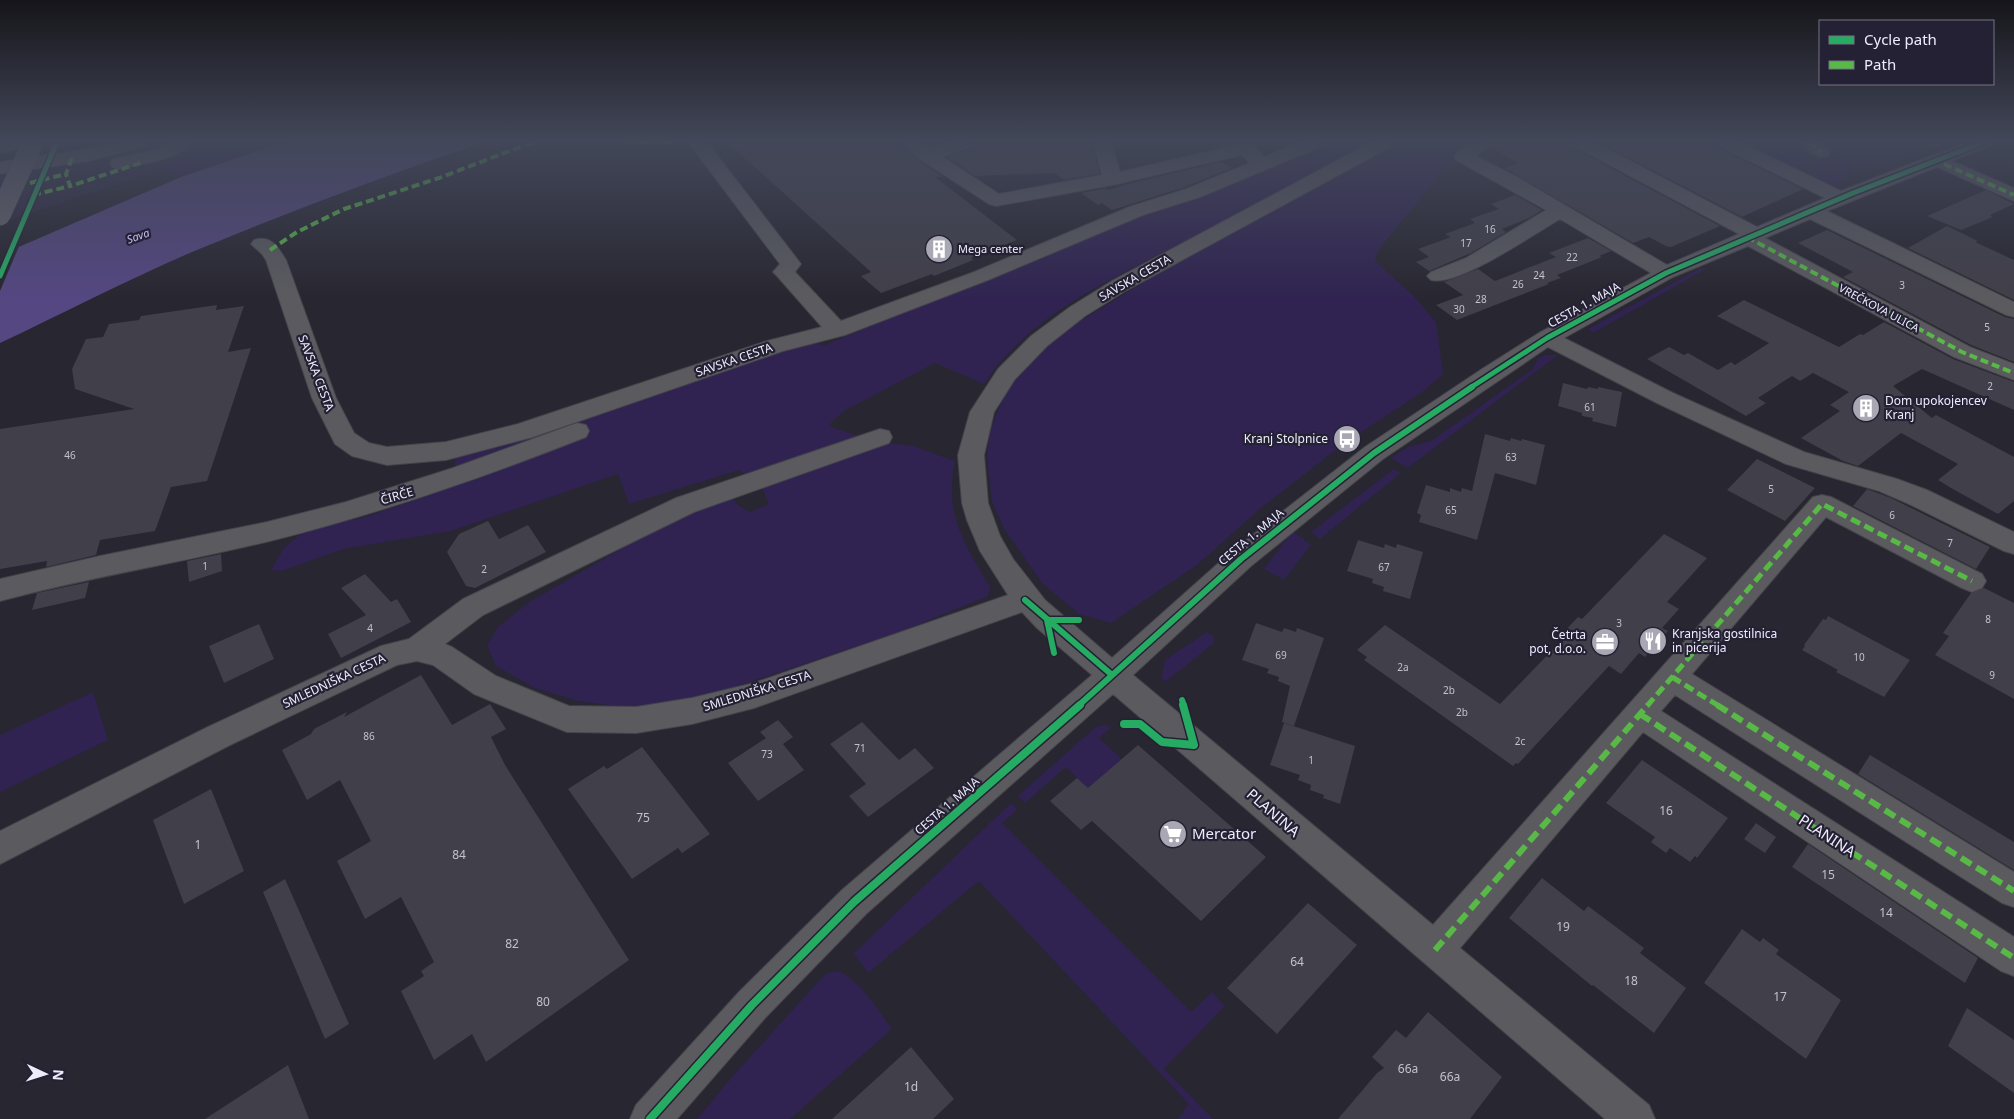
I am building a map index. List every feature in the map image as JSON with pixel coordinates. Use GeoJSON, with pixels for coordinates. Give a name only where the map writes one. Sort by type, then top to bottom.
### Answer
{"type":"FeatureCollection","features":[{"type":"Feature","properties":{"kind":"main road"},"geometry":{"type":"LineString","coordinates":[[0,215],[9,194]]}},
{"type":"Feature","properties":{"kind":"street"},"geometry":{"type":"LineString","coordinates":[[737,194],[791,264],[784,272],[837,330]]}},
{"type":"Feature","properties":{"kind":"street"},"geometry":{"type":"LineString","coordinates":[[987,194],[996,200],[1028,194]]}},
{"type":"Feature","properties":{"kind":"street","name":"SAVSKA CESTA"},"geometry":{"type":"LineString","coordinates":[[262,244],[270,250],[276,260],[324,398],[344,438],[361,450],[387,456],[446,450],[524,431],[776,346],[837,330],[981,276],[1136,211],[1189,194]]}},
{"type":"Feature","properties":{"kind":"street","name":"SAVSKA CESTA"},"geometry":{"type":"LineString","coordinates":[[1112,675],[1046,620],[1026,600],[999,560],[980,524],[972,490],[971,459],[976,428],[986,404],[1000,382],[1024,353],[1046,333],[1078,311],[1144,272],[1289,194]]}},
{"type":"Feature","properties":{"kind":"street"},"geometry":{"type":"LineString","coordinates":[[1532,194],[1666,273]]}},
{"type":"Feature","properties":{"kind":"street","name":"VREČKOVA ULICA"},"geometry":{"type":"LineString","coordinates":[[1676,194],[1962,352],[2014,373]]}},
{"type":"Feature","properties":{"kind":"street"},"geometry":{"type":"LineString","coordinates":[[1832,194],[1840,198]]}},
{"type":"Feature","properties":{"kind":"street","name":"CESTA 1. MAJA"},"geometry":{"type":"LineString","coordinates":[[650,1119],[752,1005],[854,902],[1241,559],[1361,463],[1490,374],[1547,338],[1666,273],[1849,194]]}},
{"type":"Feature","properties":{"kind":"street"},"geometry":{"type":"LineString","coordinates":[[1438,276],[1474,262],[1560,211]]}},
{"type":"Feature","properties":{"kind":"street"},"geometry":{"type":"LineString","coordinates":[[1810,211],[2014,310]]}},
{"type":"Feature","properties":{"kind":"street"},"geometry":{"type":"LineString","coordinates":[[1547,338],[1673,402],[1786,454],[1918,496],[2014,544]]}},
{"type":"Feature","properties":{"kind":"street","name":"ČIRČE"},"geometry":{"type":"LineString","coordinates":[[0,590],[143,557],[267,532],[406,494],[468,473],[739,369],[776,346]]}},
{"type":"Feature","properties":{"kind":"street"},"geometry":{"type":"LineString","coordinates":[[417,649],[474,607],[685,505],[880,436]]}},
{"type":"Feature","properties":{"kind":"street"},"geometry":{"type":"LineString","coordinates":[[1435,950],[1822,504],[1972,581]]}},
{"type":"Feature","properties":{"kind":"street","name":"SMLEDNIŠKA CESTA"},"geometry":{"type":"LineString","coordinates":[[0,848],[274,709],[391,654],[417,649],[442,655],[485,685],[567,719],[636,720],[692,711],[754,695],[1026,600]]}},
{"type":"Feature","properties":{"kind":"street","name":"PLANINA"},"geometry":{"type":"LineString","coordinates":[[1112,675],[1634,1119]]}},
{"type":"Feature","properties":{"kind":"street"},"geometry":{"type":"LineString","coordinates":[[1672,677],[2014,891]]}},
{"type":"Feature","properties":{"kind":"street","name":"PLANINA"},"geometry":{"type":"LineString","coordinates":[[1640,714],[2014,958]]}},
{"type":"Feature","properties":{"kind":"shaded area"},"geometry":{"type":"Polygon","coordinates":[[[0,194],[88,194],[0,223],[0,194]]]}},
{"type":"Feature","properties":{"kind":"shaded area"},"geometry":{"type":"Polygon","coordinates":[[[1193,194],[1274,194],[1075,300],[1048,318],[1024,338],[1002,360],[984,384],[935,363],[844,411],[828,426],[859,436],[854,440],[749,477],[739,470],[629,504],[618,474],[451,531],[343,549],[282,571],[271,570],[284,548],[312,524],[359,519],[421,498],[455,476],[455,457],[801,342],[825,345],[1193,194]]]}},
{"type":"Feature","properties":{"kind":"shaded area"},"geometry":{"type":"Polygon","coordinates":[[[1306,194],[1424,194],[1378,250],[1375,261],[1414,296],[1436,322],[1443,374],[1421,393],[1346,442],[1261,508],[1197,565],[1111,623],[1079,614],[1042,583],[1005,530],[992,502],[987,456],[990,432],[1000,405],[1009,388],[1046,346],[1072,326],[1171,266],[1306,194]]]}},
{"type":"Feature","properties":{"kind":"shaded area"},"geometry":{"type":"Polygon","coordinates":[[[1699,269],[1706,269],[1593,333],[1588,329],[1699,269]]]}},
{"type":"Feature","properties":{"kind":"shaded area"},"geometry":{"type":"Polygon","coordinates":[[[1547,355],[1558,355],[1408,468],[1391,458],[1408,447],[1431,441],[1533,369],[1538,358],[1547,355]]]}},
{"type":"Feature","properties":{"kind":"shaded area"},"geometry":{"type":"Polygon","coordinates":[[[882,442],[913,446],[955,461],[952,480],[954,513],[965,542],[990,587],[988,596],[905,630],[693,701],[640,709],[578,701],[535,688],[496,666],[487,645],[499,626],[531,601],[616,552],[652,528],[729,494],[739,506],[750,512],[769,504],[759,481],[882,442]]]}},
{"type":"Feature","properties":{"kind":"shaded area"},"geometry":{"type":"Polygon","coordinates":[[[1394,469],[1401,473],[1320,539],[1311,532],[1394,469]]]}},
{"type":"Feature","properties":{"kind":"shaded area"},"geometry":{"type":"Polygon","coordinates":[[[1294,532],[1311,545],[1284,580],[1264,569],[1294,532]]]}},
{"type":"Feature","properties":{"kind":"shaded area"},"geometry":{"type":"Polygon","coordinates":[[[1207,632],[1214,637],[1214,643],[1165,682],[1161,677],[1165,660],[1207,632]]]}},
{"type":"Feature","properties":{"kind":"shaded area"},"geometry":{"type":"Polygon","coordinates":[[[93,692],[108,740],[0,792],[0,735],[93,692]]]}},
{"type":"Feature","properties":{"kind":"shaded area"},"geometry":{"type":"Polygon","coordinates":[[[1106,725],[1111,727],[1099,738],[1122,759],[1088,788],[1066,767],[1025,803],[1018,796],[1091,731],[1098,726],[1106,725]]]}},
{"type":"Feature","properties":{"kind":"shaded area"},"geometry":{"type":"Polygon","coordinates":[[[1011,803],[1018,809],[1002,823],[1191,1012],[1212,992],[1225,1006],[1164,1069],[1213,1119],[1178,1119],[1189,1104],[979,881],[868,973],[854,953],[1011,803]]]}},
{"type":"Feature","properties":{"kind":"shaded area"},"geometry":{"type":"Polygon","coordinates":[[[840,971],[856,983],[892,1029],[790,1119],[697,1119],[732,1077],[826,973],[840,971]]]}},
{"type":"Feature","properties":{"kind":"water","name":"Sava"},"geometry":{"type":"Polygon","coordinates":[[[141,194],[339,194],[192,252],[0,343],[0,255],[141,194]]]}},
{"type":"Feature","properties":{"kind":"pier"},"geometry":{"type":"Polygon","coordinates":[[[20,244],[0,291],[0,252],[20,244]]]}},
{"type":"Feature","properties":{"kind":"building"},"geometry":{"type":"Polygon","coordinates":[[[785,194],[957,194],[1017,240],[971,258],[973,260],[934,276],[932,274],[881,293],[861,276],[871,272],[785,194]]]}},
{"type":"Feature","properties":{"kind":"building"},"geometry":{"type":"Polygon","coordinates":[[[1083,194],[1162,194],[1112,210],[1102,203],[1098,205],[1083,194]]]}},
{"type":"Feature","properties":{"kind":"building"},"geometry":{"type":"Polygon","coordinates":[[[1549,194],[1660,194],[1720,226],[1671,247],[1649,237],[1633,243],[1549,194]]]}},
{"type":"Feature","properties":{"kind":"building"},"geometry":{"type":"Polygon","coordinates":[[[1698,194],[1792,194],[1742,217],[1698,194]]]}},
{"type":"Feature","properties":{"kind":"building"},"geometry":{"type":"Polygon","coordinates":[[[1976,194],[1994,194],[2014,204],[1990,215],[1993,217],[1961,230],[1927,216],[1976,194]]]}},
{"type":"Feature","properties":{"kind":"building"},"geometry":{"type":"Polygon","coordinates":[[[1515,195],[1542,210],[1529,218],[1502,229],[1506,232],[1471,253],[1429,271],[1416,262],[1429,257],[1418,249],[1451,237],[1445,234],[1475,223],[1470,219],[1499,209],[1491,204],[1515,195]]]}},
{"type":"Feature","properties":{"kind":"building"},"geometry":{"type":"Polygon","coordinates":[[[1947,226],[1978,241],[1975,242],[2014,260],[2014,300],[1908,248],[1947,226]]]}},
{"type":"Feature","properties":{"kind":"building"},"geometry":{"type":"Polygon","coordinates":[[[1827,230],[2005,317],[2014,319],[2014,362],[1971,345],[1843,277],[1853,272],[1798,243],[1827,230]]]}},
{"type":"Feature","properties":{"kind":"building"},"geometry":{"type":"Polygon","coordinates":[[[1588,238],[1611,251],[1599,256],[1602,257],[1557,275],[1561,278],[1547,283],[1549,284],[1457,320],[1436,305],[1463,295],[1444,282],[1478,269],[1495,281],[1556,257],[1549,253],[1588,238]]]}},
{"type":"Feature","properties":{"kind":"building","name":"Dom upokojencev Kranj"},"geometry":{"type":"Polygon","coordinates":[[[1744,300],[1839,347],[1884,322],[1953,359],[2014,382],[2014,410],[1922,369],[1893,386],[1932,418],[1936,415],[2014,457],[2014,501],[1998,514],[1951,488],[1938,480],[1958,464],[1901,433],[1858,466],[1843,461],[1801,438],[1840,411],[1830,405],[1849,392],[1813,373],[1800,381],[1792,376],[1758,398],[1766,403],[1746,416],[1647,359],[1669,347],[1684,355],[1688,353],[1718,370],[1731,362],[1735,365],[1769,343],[1717,316],[1744,300]]]}},
{"type":"Feature","properties":{"kind":"building"},"geometry":{"type":"Polygon","coordinates":[[[217,305],[216,310],[244,306],[228,352],[251,348],[207,481],[171,487],[155,531],[100,540],[96,555],[46,567],[47,561],[0,569],[0,429],[134,409],[75,389],[72,369],[86,339],[103,337],[109,324],[139,320],[141,316],[217,305]]]}},
{"type":"Feature","properties":{"kind":"building"},"geometry":{"type":"Polygon","coordinates":[[[1563,383],[1587,389],[1588,387],[1598,389],[1598,387],[1622,392],[1616,427],[1592,421],[1593,418],[1582,416],[1582,413],[1558,406],[1563,383]]]}},
{"type":"Feature","properties":{"kind":"building"},"geometry":{"type":"Polygon","coordinates":[[[1485,434],[1510,441],[1511,438],[1521,441],[1522,439],[1545,445],[1536,485],[1495,473],[1477,540],[1419,522],[1421,515],[1417,513],[1426,485],[1450,492],[1450,488],[1461,492],[1462,488],[1472,491],[1485,434]]]}},
{"type":"Feature","properties":{"kind":"building"},"geometry":{"type":"Polygon","coordinates":[[[1757,459],[1815,488],[1785,521],[1727,490],[1757,459]]]}},
{"type":"Feature","properties":{"kind":"building"},"geometry":{"type":"Polygon","coordinates":[[[1867,489],[1891,498],[1990,547],[1976,569],[1853,506],[1867,489]]]}},
{"type":"Feature","properties":{"kind":"building"},"geometry":{"type":"Polygon","coordinates":[[[488,521],[499,539],[528,525],[546,552],[475,588],[466,586],[447,552],[459,534],[488,521]]]}},
{"type":"Feature","properties":{"kind":"building"},"geometry":{"type":"Polygon","coordinates":[[[1664,534],[1707,558],[1667,602],[1679,609],[1662,628],[1668,631],[1645,657],[1639,653],[1621,674],[1609,666],[1518,764],[1516,763],[1513,766],[1364,660],[1367,657],[1357,650],[1385,625],[1500,704],[1563,639],[1560,636],[1578,617],[1582,619],[1664,534]]]}},
{"type":"Feature","properties":{"kind":"building"},"geometry":{"type":"Polygon","coordinates":[[[1358,540],[1384,548],[1385,544],[1396,548],[1397,544],[1423,552],[1410,599],[1383,591],[1384,587],[1372,583],[1373,579],[1347,571],[1358,540]]]}},
{"type":"Feature","properties":{"kind":"building"},"geometry":{"type":"Polygon","coordinates":[[[221,554],[222,571],[189,582],[187,561],[221,554]]]}},
{"type":"Feature","properties":{"kind":"building"},"geometry":{"type":"Polygon","coordinates":[[[365,574],[391,602],[397,599],[411,622],[341,658],[328,634],[366,615],[341,588],[365,574]]]}},
{"type":"Feature","properties":{"kind":"building"},"geometry":{"type":"Polygon","coordinates":[[[89,582],[85,598],[32,610],[37,593],[89,582]]]}},
{"type":"Feature","properties":{"kind":"building"},"geometry":{"type":"Polygon","coordinates":[[[1984,588],[2014,603],[2014,699],[1935,655],[1949,636],[1943,633],[1971,593],[1984,588]]]}},
{"type":"Feature","properties":{"kind":"building"},"geometry":{"type":"Polygon","coordinates":[[[1828,616],[1910,660],[1884,697],[1836,672],[1838,670],[1802,650],[1823,619],[1826,620],[1828,616]]]}},
{"type":"Feature","properties":{"kind":"building"},"geometry":{"type":"Polygon","coordinates":[[[1256,623],[1282,632],[1284,628],[1296,632],[1297,628],[1324,638],[1294,726],[1282,722],[1290,686],[1278,681],[1279,677],[1267,673],[1269,669],[1242,660],[1256,623]]]}},
{"type":"Feature","properties":{"kind":"building"},"geometry":{"type":"Polygon","coordinates":[[[259,624],[274,659],[224,683],[209,646],[259,624]]]}},
{"type":"Feature","properties":{"kind":"building"},"geometry":{"type":"Polygon","coordinates":[[[421,675],[452,725],[490,704],[506,729],[491,737],[505,765],[629,960],[486,1062],[472,1034],[434,1060],[401,991],[424,976],[421,971],[434,962],[401,897],[365,919],[337,861],[371,841],[340,780],[307,800],[282,750],[311,734],[314,729],[347,712],[344,717],[421,675]]]}},
{"type":"Feature","properties":{"kind":"building"},"geometry":{"type":"Polygon","coordinates":[[[778,720],[793,737],[783,744],[804,770],[758,801],[728,763],[766,738],[760,732],[778,720]]]}},
{"type":"Feature","properties":{"kind":"building"},"geometry":{"type":"Polygon","coordinates":[[[862,722],[899,760],[915,748],[934,768],[868,817],[849,796],[866,784],[830,744],[862,722]]]}},
{"type":"Feature","properties":{"kind":"building"},"geometry":{"type":"Polygon","coordinates":[[[1284,723],[1355,746],[1340,804],[1323,798],[1324,795],[1310,790],[1311,785],[1298,780],[1300,775],[1270,765],[1284,723]]]}},
{"type":"Feature","properties":{"kind":"building","name":"Mercator"},"geometry":{"type":"Polygon","coordinates":[[[1138,745],[1266,857],[1201,921],[1092,821],[1081,830],[1050,801],[1077,778],[1088,788],[1138,745]]]}},
{"type":"Feature","properties":{"kind":"building"},"geometry":{"type":"Polygon","coordinates":[[[642,747],[710,834],[682,853],[678,848],[632,879],[568,789],[604,766],[607,769],[642,747]]]}},
{"type":"Feature","properties":{"kind":"building"},"geometry":{"type":"Polygon","coordinates":[[[1870,755],[2014,842],[2014,870],[1858,774],[1870,755]]]}},
{"type":"Feature","properties":{"kind":"building"},"geometry":{"type":"Polygon","coordinates":[[[1642,760],[1728,818],[1697,858],[1695,856],[1690,862],[1670,848],[1666,853],[1651,842],[1655,837],[1606,803],[1642,760]]]}},
{"type":"Feature","properties":{"kind":"building"},"geometry":{"type":"Polygon","coordinates":[[[211,789],[244,871],[184,904],[153,820],[211,789]]]}},
{"type":"Feature","properties":{"kind":"building"},"geometry":{"type":"Polygon","coordinates":[[[1756,823],[1776,837],[1765,853],[1744,839],[1756,823]]]}},
{"type":"Feature","properties":{"kind":"building"},"geometry":{"type":"Polygon","coordinates":[[[1808,844],[1978,958],[1965,983],[1792,867],[1808,844]]]}},
{"type":"Feature","properties":{"kind":"building"},"geometry":{"type":"Polygon","coordinates":[[[1542,878],[1584,911],[1588,906],[1644,948],[1640,953],[1686,988],[1654,1033],[1592,986],[1509,918],[1542,878]]]}},
{"type":"Feature","properties":{"kind":"building"},"geometry":{"type":"Polygon","coordinates":[[[285,879],[349,1024],[325,1039],[263,892],[285,879]]]}},
{"type":"Feature","properties":{"kind":"building"},"geometry":{"type":"Polygon","coordinates":[[[1308,903],[1357,945],[1277,1034],[1227,988],[1308,903]]]}},
{"type":"Feature","properties":{"kind":"building"},"geometry":{"type":"Polygon","coordinates":[[[1742,929],[1760,942],[1763,938],[1779,950],[1776,954],[1841,1000],[1806,1059],[1704,983],[1742,929]]]}},
{"type":"Feature","properties":{"kind":"building"},"geometry":{"type":"Polygon","coordinates":[[[1967,1008],[2014,1040],[2014,1093],[1948,1046],[1967,1008]]]}},
{"type":"Feature","properties":{"kind":"building"},"geometry":{"type":"Polygon","coordinates":[[[1428,1012],[1502,1077],[1470,1119],[1338,1119],[1377,1073],[1384,1068],[1372,1057],[1396,1030],[1406,1038],[1428,1012]]]}},
{"type":"Feature","properties":{"kind":"building"},"geometry":{"type":"Polygon","coordinates":[[[911,1047],[954,1099],[933,1119],[832,1119],[911,1047]]]}},
{"type":"Feature","properties":{"kind":"building"},"geometry":{"type":"Polygon","coordinates":[[[288,1065],[309,1119],[205,1119],[245,1093],[288,1065]]]}},
{"type":"Feature","properties":{"kind":"marked path"},"geometry":{"type":"LineString","coordinates":[[270,250],[297,232],[344,209],[389,194]]}},
{"type":"Feature","properties":{"kind":"marked path"},"geometry":{"type":"LineString","coordinates":[[1747,237],[1962,352],[2014,373]]}},
{"type":"Feature","properties":{"kind":"marked path"},"geometry":{"type":"LineString","coordinates":[[1435,950],[1822,504],[1972,581]]}},
{"type":"Feature","properties":{"kind":"marked path"},"geometry":{"type":"LineString","coordinates":[[1672,677],[2014,891]]}},
{"type":"Feature","properties":{"kind":"marked path"},"geometry":{"type":"LineString","coordinates":[[1640,714],[2014,958]]}},
{"type":"Feature","properties":{"kind":"cycle path"},"geometry":{"type":"LineString","coordinates":[[0,276],[35,194]]}},
{"type":"Feature","properties":{"kind":"cycle path"},"geometry":{"type":"LineString","coordinates":[[650,1119],[752,1005],[854,902],[1074,710],[1241,559],[1374,453],[1490,374],[1547,338],[1666,273],[1850,194]]}},
{"type":"Feature","properties":{"kind":"cycle path"},"geometry":{"type":"LineString","coordinates":[[1025,600],[1112,675]]}},
{"type":"Feature","properties":{"kind":"cycle path"},"geometry":{"type":"LineString","coordinates":[[1054,653],[1047,620],[1079,620]]}},
{"type":"Feature","properties":{"kind":"cycle path"},"geometry":{"type":"LineString","coordinates":[[1124,724],[1140,724],[1162,742],[1194,745],[1182,700]]}},
{"type":"Feature","properties":{"kind":"place","name":"Mega center"},"geometry":{"type":"Point","coordinates":[939,249]}},
{"type":"Feature","properties":{"kind":"place","name":"Dom upokojencev Kranj"},"geometry":{"type":"Point","coordinates":[1866,408]}},
{"type":"Feature","properties":{"kind":"place","name":"Kranj Stolpnice"},"geometry":{"type":"Point","coordinates":[1347,439]}},
{"type":"Feature","properties":{"kind":"place","name":"Kranjska gostilnica in picerija"},"geometry":{"type":"Point","coordinates":[1653,641]}},
{"type":"Feature","properties":{"kind":"place","name":"Četrta pot, d.o.o."},"geometry":{"type":"Point","coordinates":[1605,642]}},
{"type":"Feature","properties":{"kind":"place","name":"Mercator"},"geometry":{"type":"Point","coordinates":[1173,834]}}]}
